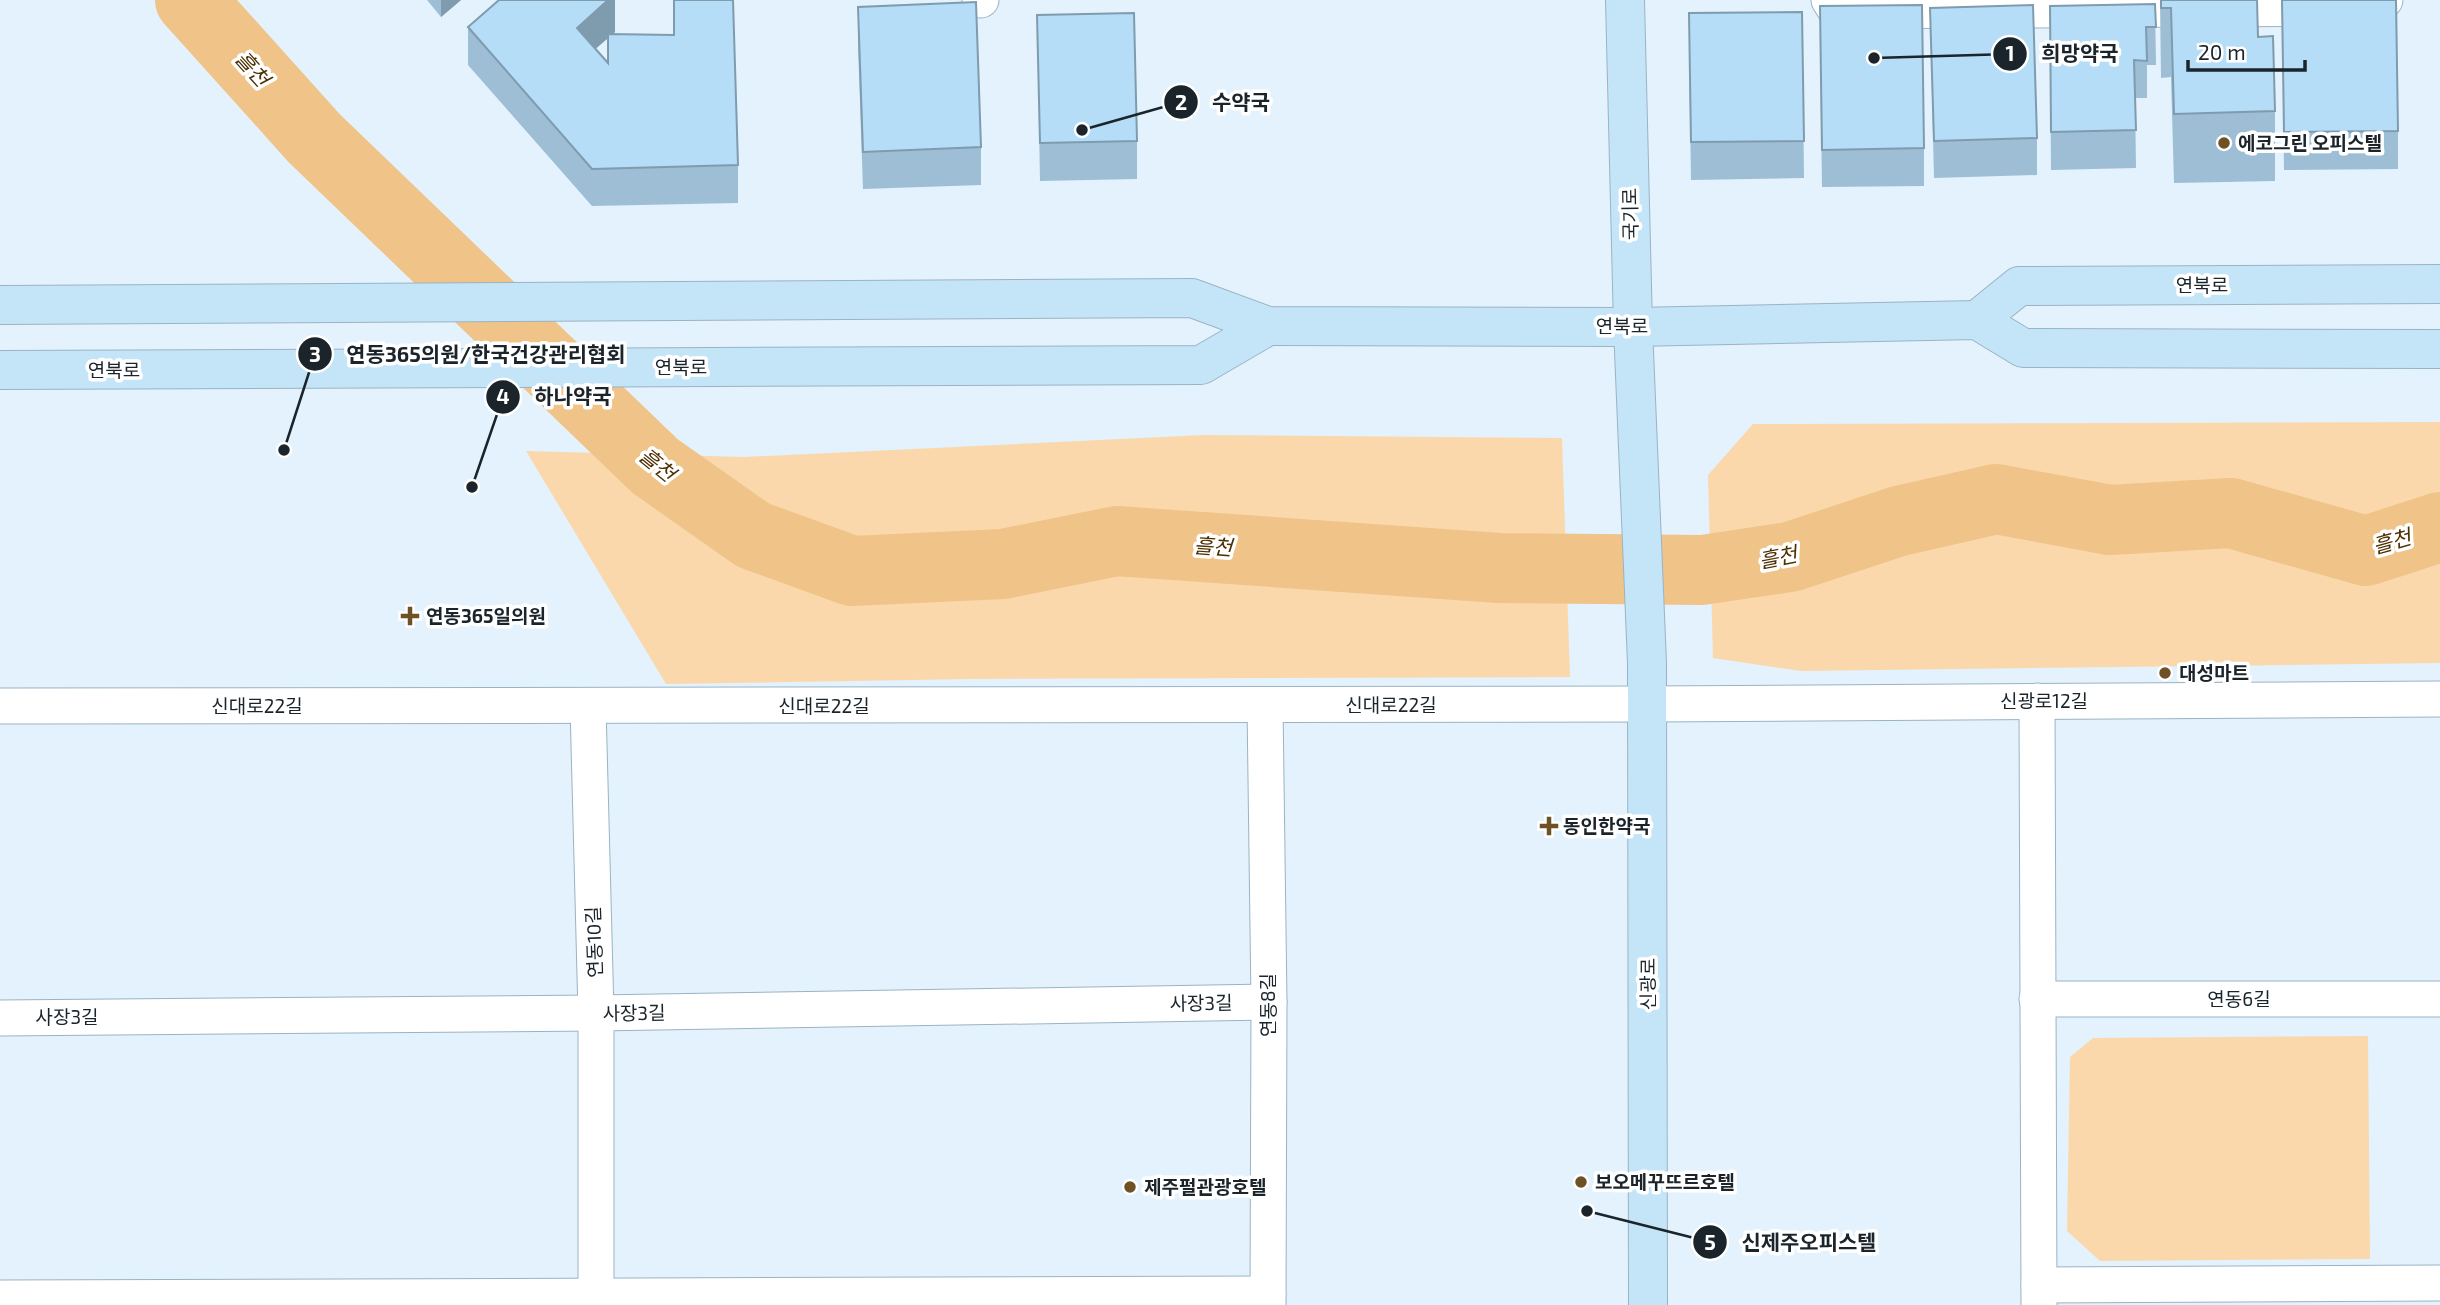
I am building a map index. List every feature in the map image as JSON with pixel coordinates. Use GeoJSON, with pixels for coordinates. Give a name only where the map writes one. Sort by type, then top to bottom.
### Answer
{"type":"FeatureCollection","features":[{"type":"Feature","properties":{"kind":"main road","name":"국기로"},"geometry":{"type":"LineString","coordinates":[[1625,0],[1633,327],[1647,663]]}},
{"type":"Feature","properties":{"kind":"main road","name":"연북로"},"geometry":{"type":"LineString","coordinates":[[0,305],[1192,298],[1268,326],[1633,327],[1977,320],[2019,286],[2440,284]]}},
{"type":"Feature","properties":{"kind":"main road"},"geometry":{"type":"LineString","coordinates":[[1977,320],[2023,348],[2440,349]]}},
{"type":"Feature","properties":{"kind":"main road","name":"연북로"},"geometry":{"type":"LineString","coordinates":[[0,370],[1201,365],[1268,326]]}},
{"type":"Feature","properties":{"kind":"main road","name":"신광로"},"geometry":{"type":"LineString","coordinates":[[1647,663],[1648,1305]]}},
{"type":"Feature","properties":{"kind":"street"},"geometry":{"type":"LineString","coordinates":[[1829,0],[1836,11],[2363,8],[2385,0]]}},
{"type":"Feature","properties":{"kind":"street","name":"신광로12길"},"geometry":{"type":"LineString","coordinates":[[1647,704],[2440,699]]}},
{"type":"Feature","properties":{"kind":"street"},"geometry":{"type":"LineString","coordinates":[[2037,701],[2039,1295],[2440,1283]]}},
{"type":"Feature","properties":{"kind":"street","name":"신대로22길"},"geometry":{"type":"LineString","coordinates":[[0,706],[1647,704]]}},
{"type":"Feature","properties":{"kind":"street","name":"연동8길"},"geometry":{"type":"LineString","coordinates":[[1265,705],[1269,1002],[1268,1300]]}},
{"type":"Feature","properties":{"kind":"street","name":"연동10길"},"geometry":{"type":"LineString","coordinates":[[587,706],[596,1013],[596,1301]]}},
{"type":"Feature","properties":{"kind":"street","name":"연동6길"},"geometry":{"type":"LineString","coordinates":[[2038,999],[2440,999]]}},
{"type":"Feature","properties":{"kind":"street","name":"사장3길"},"geometry":{"type":"LineString","coordinates":[[0,1018],[596,1013],[1269,1002]]}},
{"type":"Feature","properties":{"kind":"street"},"geometry":{"type":"LineString","coordinates":[[0,1298],[1268,1300]]}},
{"type":"Feature","properties":{"kind":"shaded area"},"geometry":{"type":"Polygon","coordinates":[[[2440,422],[2440,663],[1801,671],[1713,658],[1708,475],[1753,424],[2440,422]]]}},
{"type":"Feature","properties":{"kind":"shaded area"},"geometry":{"type":"Polygon","coordinates":[[[1204,435],[1562,438],[1570,677],[970,679],[666,684],[526,451],[744,457],[1204,435]]]}},
{"type":"Feature","properties":{"kind":"shaded area"},"geometry":{"type":"Polygon","coordinates":[[[2368,1036],[2370,1259],[2100,1261],[2067,1231],[2070,1057],[2093,1038],[2368,1036]]]}},
{"type":"Feature","properties":{"kind":"building"},"geometry":{"type":"Polygon","coordinates":[[[499,0],[608,0],[577,28],[608,63],[608,34],[674,35],[674,0],[733,0],[738,165],[592,169],[468,27],[499,0]]]}},
{"type":"Feature","properties":{"kind":"building"},"geometry":{"type":"Polygon","coordinates":[[[2161,0],[2257,0],[2258,37],[2273,36],[2275,111],[2174,114],[2171,8],[2161,8],[2161,0]]]}},
{"type":"Feature","properties":{"kind":"building"},"geometry":{"type":"Polygon","coordinates":[[[2282,0],[2396,0],[2398,131],[2284,132],[2282,0]]]}},
{"type":"Feature","properties":{"kind":"building"},"geometry":{"type":"Polygon","coordinates":[[[976,2],[981,147],[863,152],[858,7],[976,2]]]}},
{"type":"Feature","properties":{"kind":"building"},"geometry":{"type":"Polygon","coordinates":[[[2155,4],[2156,27],[2146,27],[2147,61],[2134,60],[2136,130],[2051,132],[2050,6],[2155,4]]]}},
{"type":"Feature","properties":{"kind":"building"},"geometry":{"type":"Polygon","coordinates":[[[1922,5],[1924,148],[1822,150],[1820,6],[1922,5]]]}},
{"type":"Feature","properties":{"kind":"building"},"geometry":{"type":"Polygon","coordinates":[[[2033,5],[2037,138],[1934,141],[1930,8],[2033,5]]]}},
{"type":"Feature","properties":{"kind":"building"},"geometry":{"type":"Polygon","coordinates":[[[1802,12],[1804,141],[1691,142],[1689,13],[1802,12]]]}},
{"type":"Feature","properties":{"kind":"building"},"geometry":{"type":"Polygon","coordinates":[[[1134,13],[1137,141],[1040,143],[1037,15],[1134,13]]]}},
{"type":"Feature","properties":{"kind":"waterway","name":"흘천"},"geometry":{"type":"LineString","coordinates":[[190,0],[314,138],[655,466],[753,535],[852,571],[1003,564],[1117,541],[1499,568],[1702,570],[1790,557],[1899,521],[1996,499],[2110,520],[2231,513],[2366,551],[2440,527]]}},
{"type":"Feature","properties":{"kind":"place","name":"희망약국"},"geometry":{"type":"Point","coordinates":[1874,58]}},
{"type":"Feature","properties":{"kind":"place","name":"수약국"},"geometry":{"type":"Point","coordinates":[1082,130]}},
{"type":"Feature","properties":{"kind":"place","name":"에코그린 오피스텔"},"geometry":{"type":"Point","coordinates":[2224,143]}},
{"type":"Feature","properties":{"kind":"place","name":"연동365의원/한국건강관리협회"},"geometry":{"type":"Point","coordinates":[284,450]}},
{"type":"Feature","properties":{"kind":"place","name":"하나약국"},"geometry":{"type":"Point","coordinates":[472,487]}},
{"type":"Feature","properties":{"kind":"place","name":"연동365일의원"},"geometry":{"type":"Point","coordinates":[410,616]}},
{"type":"Feature","properties":{"kind":"place","name":"대성마트"},"geometry":{"type":"Point","coordinates":[2165,673]}},
{"type":"Feature","properties":{"kind":"place","name":"동인한약국"},"geometry":{"type":"Point","coordinates":[1549,826]}},
{"type":"Feature","properties":{"kind":"place","name":"보오메꾸뜨르호텔"},"geometry":{"type":"Point","coordinates":[1581,1182]}},
{"type":"Feature","properties":{"kind":"place","name":"제주펄관광호텔"},"geometry":{"type":"Point","coordinates":[1130,1187]}},
{"type":"Feature","properties":{"kind":"place","name":"신제주오피스텔"},"geometry":{"type":"Point","coordinates":[1587,1211]}}]}
